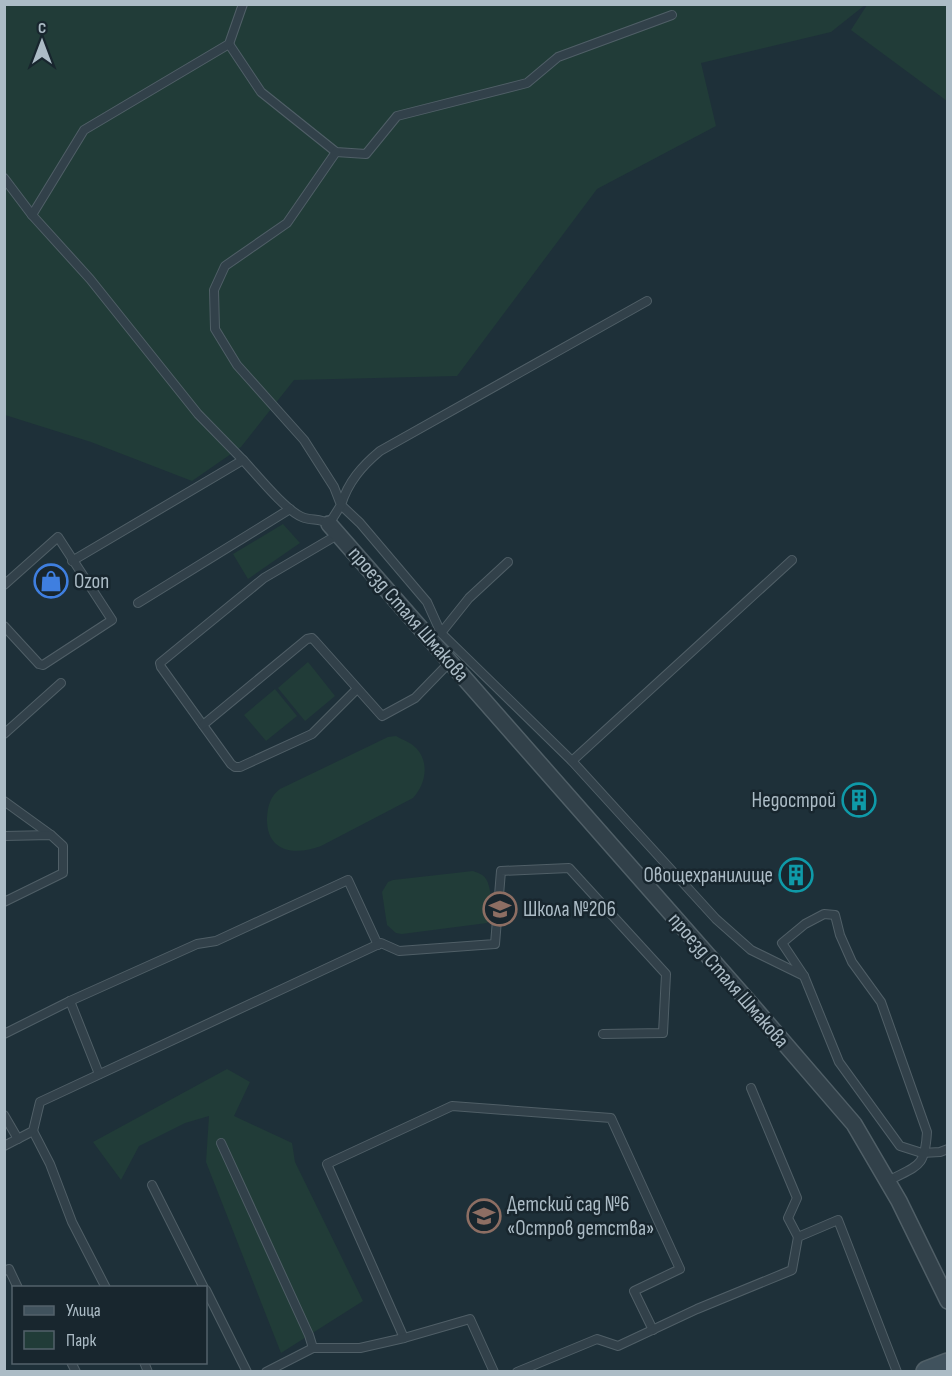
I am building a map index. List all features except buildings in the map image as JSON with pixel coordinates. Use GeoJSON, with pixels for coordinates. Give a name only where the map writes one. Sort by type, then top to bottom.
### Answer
{"type":"FeatureCollection","features":[{"type":"Feature","properties":{"kind":"main road"},"geometry":{"type":"LineString","coordinates":[[927,1371],[948,1364]]}},
{"type":"Feature","properties":{"kind":"street","name":"проезд Сталя Шмакова"},"geometry":{"type":"LineString","coordinates":[[334,529],[854,1125],[888,1181],[948,1301]]}},
{"type":"Feature","properties":{"kind":"lane"},"geometry":{"type":"LineString","coordinates":[[32,214],[84,130],[229,44],[243,4]]}},
{"type":"Feature","properties":{"kind":"lane"},"geometry":{"type":"LineString","coordinates":[[229,44],[261,92],[336,152],[366,154],[397,116],[527,83],[558,57],[672,15]]}},
{"type":"Feature","properties":{"kind":"lane"},"geometry":{"type":"LineString","coordinates":[[336,152],[287,223],[225,266],[214,290],[215,329],[237,365],[304,440],[334,487],[341,505],[360,523],[428,602],[441,633],[572,762],[716,920],[751,950],[804,976]]}},
{"type":"Feature","properties":{"kind":"lane"},"geometry":{"type":"LineString","coordinates":[[4,178],[32,214],[90,279],[198,414],[290,509],[303,518],[320,519],[334,529]]}},
{"type":"Feature","properties":{"kind":"lane"},"geometry":{"type":"LineString","coordinates":[[357,689],[312,734],[240,767],[235,767],[160,667],[160,663],[162,659],[264,578],[334,529],[346,490],[367,462],[380,452],[647,301]]}},
{"type":"Feature","properties":{"kind":"lane"},"geometry":{"type":"LineString","coordinates":[[72,561],[243,460]]}},
{"type":"Feature","properties":{"kind":"lane"},"geometry":{"type":"LineString","coordinates":[[138,603],[290,509]]}},
{"type":"Feature","properties":{"kind":"lane"},"geometry":{"type":"LineString","coordinates":[[4,585],[58,537],[112,620],[43,665],[39,664],[4,626]]}},
{"type":"Feature","properties":{"kind":"lane"},"geometry":{"type":"LineString","coordinates":[[572,762],[792,560]]}},
{"type":"Feature","properties":{"kind":"lane"},"geometry":{"type":"LineString","coordinates":[[441,633],[469,598],[508,562]]}},
{"type":"Feature","properties":{"kind":"lane"},"geometry":{"type":"LineString","coordinates":[[202,725],[307,639],[312,638],[378,714],[386,716],[415,698],[450,662]]}},
{"type":"Feature","properties":{"kind":"lane"},"geometry":{"type":"LineString","coordinates":[[4,734],[61,683]]}},
{"type":"Feature","properties":{"kind":"lane"},"geometry":{"type":"LineString","coordinates":[[4,801],[63,846],[63,873],[4,902]]}},
{"type":"Feature","properties":{"kind":"lane"},"geometry":{"type":"LineString","coordinates":[[4,836],[51,835]]}},
{"type":"Feature","properties":{"kind":"lane"},"geometry":{"type":"LineString","coordinates":[[104,1286],[72,1221],[50,1164],[33,1131],[40,1102],[381,943],[399,951],[495,944],[501,872],[569,868],[666,974],[663,1033],[603,1034]]}},
{"type":"Feature","properties":{"kind":"lane"},"geometry":{"type":"LineString","coordinates":[[4,1034],[70,1001],[197,944],[216,940],[348,880],[378,945]]}},
{"type":"Feature","properties":{"kind":"lane"},"geometry":{"type":"LineString","coordinates":[[888,1181],[921,1163],[926,1153],[927,1132],[881,1002],[852,962],[840,935],[835,915],[824,914],[805,924],[782,943],[804,976],[839,1062],[900,1146],[926,1153],[948,1149]]}},
{"type":"Feature","properties":{"kind":"lane"},"geometry":{"type":"LineString","coordinates":[[70,1001],[99,1074]]}},
{"type":"Feature","properties":{"kind":"lane"},"geometry":{"type":"LineString","coordinates":[[517,1371],[597,1339],[618,1346],[697,1309],[792,1270],[798,1237],[788,1218],[797,1198],[751,1088]]}},
{"type":"Feature","properties":{"kind":"lane"},"geometry":{"type":"LineString","coordinates":[[404,1338],[327,1164],[452,1106],[610,1118],[680,1269],[634,1291],[652,1330]]}},
{"type":"Feature","properties":{"kind":"lane"},"geometry":{"type":"LineString","coordinates":[[4,1115],[18,1139]]}},
{"type":"Feature","properties":{"kind":"lane"},"geometry":{"type":"LineString","coordinates":[[4,1146],[33,1131]]}},
{"type":"Feature","properties":{"kind":"lane"},"geometry":{"type":"LineString","coordinates":[[221,1143],[313,1348]]}},
{"type":"Feature","properties":{"kind":"lane"},"geometry":{"type":"LineString","coordinates":[[152,1185],[203,1286]]}},
{"type":"Feature","properties":{"kind":"lane"},"geometry":{"type":"LineString","coordinates":[[798,1237],[838,1220],[897,1371]]}},
{"type":"Feature","properties":{"kind":"lane"},"geometry":{"type":"LineString","coordinates":[[4,1271],[9,1269],[18,1286]]}},
{"type":"Feature","properties":{"kind":"lane"},"geometry":{"type":"LineString","coordinates":[[207,1293],[247,1371]]}},
{"type":"Feature","properties":{"kind":"lane"},"geometry":{"type":"LineString","coordinates":[[266,1371],[313,1348],[360,1348],[404,1338],[470,1318],[494,1371]]}},
{"type":"Feature","properties":{"kind":"green space"},"geometry":{"type":"Polygon","coordinates":[[[4,5],[865,5],[831,32],[701,63],[716,126],[597,189],[457,376],[294,380],[241,447],[192,481],[91,442],[5,415],[4,5]]]}},
{"type":"Feature","properties":{"kind":"green space"},"geometry":{"type":"Polygon","coordinates":[[[867,5],[947,5],[947,101],[851,30],[867,5]]]}},
{"type":"Feature","properties":{"kind":"green space"},"geometry":{"type":"Polygon","coordinates":[[[283,524],[300,543],[248,579],[233,554],[283,524]]]}},
{"type":"Feature","properties":{"kind":"green space"},"geometry":{"type":"Polygon","coordinates":[[[308,662],[335,696],[305,721],[278,688],[308,662]]]}},
{"type":"Feature","properties":{"kind":"green space"},"geometry":{"type":"Polygon","coordinates":[[[275,689],[297,716],[266,741],[244,715],[275,689]]]}},
{"type":"Feature","properties":{"kind":"green space"},"geometry":{"type":"Polygon","coordinates":[[[396,736],[415,747],[424,761],[423,781],[413,798],[311,849],[301,851],[284,848],[271,838],[268,829],[268,809],[274,795],[280,789],[388,737],[396,736]]]}},
{"type":"Feature","properties":{"kind":"green space"},"geometry":{"type":"Polygon","coordinates":[[[473,871],[485,877],[490,888],[491,907],[487,923],[402,934],[396,933],[387,925],[382,892],[388,882],[473,871]]]}},
{"type":"Feature","properties":{"kind":"green space"},"geometry":{"type":"Polygon","coordinates":[[[227,1069],[250,1082],[234,1116],[292,1143],[295,1162],[363,1301],[281,1353],[206,1162],[209,1116],[185,1123],[139,1146],[121,1180],[93,1142],[227,1069]]]}},
{"type":"Feature","properties":{"kind":"place","name":"Ozon"},"geometry":{"type":"Point","coordinates":[51,581]}},
{"type":"Feature","properties":{"kind":"place","name":"Недострой"},"geometry":{"type":"Point","coordinates":[859,800]}},
{"type":"Feature","properties":{"kind":"place","name":"Овощехранилище"},"geometry":{"type":"Point","coordinates":[796,875]}},
{"type":"Feature","properties":{"kind":"place","name":"Школа №206"},"geometry":{"type":"Point","coordinates":[500,909]}},
{"type":"Feature","properties":{"kind":"place","name":"Детский сад №6 «Остров детства»"},"geometry":{"type":"Point","coordinates":[484,1216]}}]}
